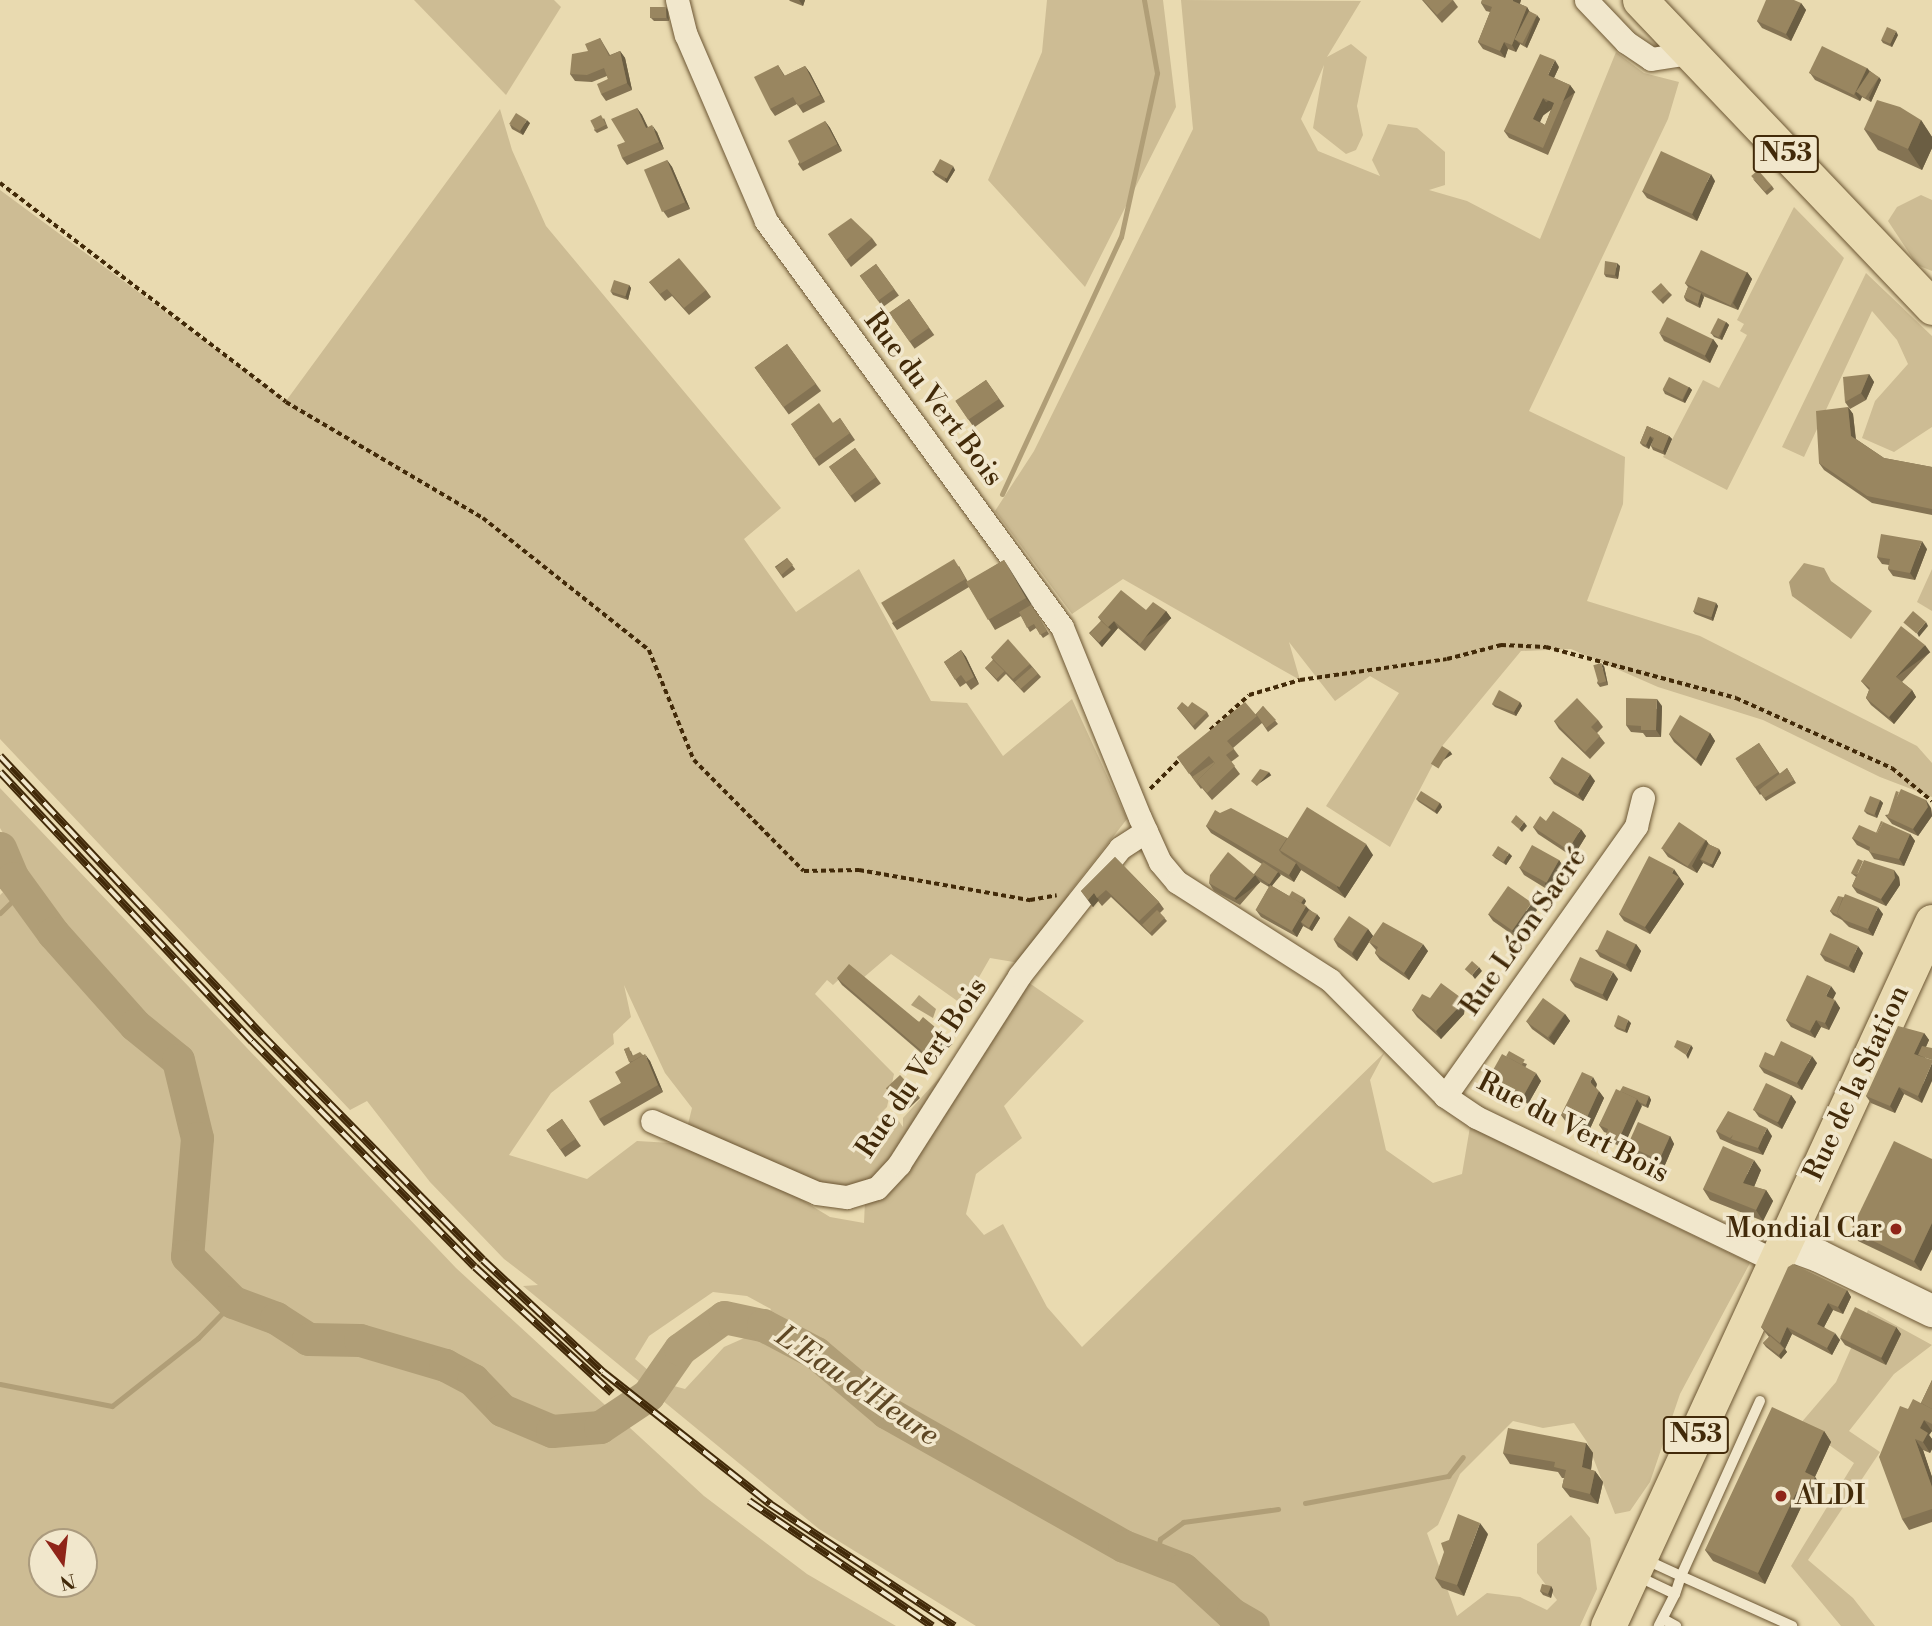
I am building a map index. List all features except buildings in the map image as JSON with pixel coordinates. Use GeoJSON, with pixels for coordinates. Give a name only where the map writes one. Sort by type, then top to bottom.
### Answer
{"type":"FeatureCollection","features":[{"type":"Feature","properties":{"kind":"main road","name":"N53"},"geometry":{"type":"LineString","coordinates":[[1640,0],[1932,307]]}},
{"type":"Feature","properties":{"kind":"main road","name":"Rue de la Station"},"geometry":{"type":"LineString","coordinates":[[1608,1626],[1932,922]]}},
{"type":"Feature","properties":{"kind":"main road"},"geometry":{"type":"LineString","coordinates":[[1779,1252],[1819,1256],[1932,1311]]}},
{"type":"Feature","properties":{"kind":"street","name":"Rue du Vert Bois"},"geometry":{"type":"LineString","coordinates":[[677,0],[686,34],[766,221],[1062,626],[1146,831],[1160,862],[1177,882],[1330,980],[1445,1096],[1476,1117],[1779,1252]]}},
{"type":"Feature","properties":{"kind":"street"},"geometry":{"type":"LineString","coordinates":[[1586,0],[1626,42],[1651,59],[1690,53]]}},
{"type":"Feature","properties":{"kind":"street","name":"Rue Léon Sacré"},"geometry":{"type":"LineString","coordinates":[[1445,1096],[1636,826],[1643,798]]}},
{"type":"Feature","properties":{"kind":"street","name":"Rue du Vert Bois"},"geometry":{"type":"LineString","coordinates":[[652,1121],[817,1193],[847,1197],[877,1188],[899,1164],[1019,976],[1121,848],[1146,831]]}},
{"type":"Feature","properties":{"kind":"lane"},"geometry":{"type":"LineString","coordinates":[[1676,1626],[1661,1623],[1760,1401]]}},
{"type":"Feature","properties":{"kind":"lane"},"geometry":{"type":"LineString","coordinates":[[1636,1565],[1681,1576],[1792,1626]]}},
{"type":"Feature","properties":{"kind":"lane"},"geometry":{"type":"LineString","coordinates":[[1636,1565],[1675,1594]]}},
{"type":"Feature","properties":{"kind":"path"},"geometry":{"type":"LineString","coordinates":[[0,183],[286,402],[483,518],[649,650],[694,760],[804,871],[859,870],[1030,900],[1069,893],[1079,898]]}},
{"type":"Feature","properties":{"kind":"path"},"geometry":{"type":"LineString","coordinates":[[1201,739],[1249,695],[1300,680],[1447,659],[1501,645],[1546,647],[1736,698],[1892,768],[1932,802]]}},
{"type":"Feature","properties":{"kind":"path"},"geometry":{"type":"LineString","coordinates":[[1135,806],[1191,748]]}},
{"type":"Feature","properties":{"kind":"shaded area"},"geometry":{"type":"Polygon","coordinates":[[[414,0],[554,0],[561,7],[506,95],[414,0]]]}},
{"type":"Feature","properties":{"kind":"shaded area"},"geometry":{"type":"Polygon","coordinates":[[[1047,0],[1163,0],[1176,107],[1085,287],[988,180],[1042,52],[1047,0]]]}},
{"type":"Feature","properties":{"kind":"shaded area"},"geometry":{"type":"Polygon","coordinates":[[[1181,0],[1361,1],[1327,57],[1351,44],[1367,57],[1357,106],[1363,135],[1356,150],[1346,154],[1313,128],[1324,65],[1301,119],[1318,151],[1380,176],[1372,160],[1388,124],[1417,128],[1445,152],[1445,185],[1429,190],[1467,201],[1540,239],[1616,52],[1644,73],[1679,82],[1668,119],[1529,411],[1625,457],[1623,504],[1587,601],[1700,636],[1917,746],[1932,763],[1932,797],[1880,777],[1763,720],[1658,687],[1571,649],[1521,651],[1443,745],[1390,847],[1326,806],[1399,693],[1370,676],[1335,701],[1289,642],[1300,680],[1123,579],[1072,614],[995,511],[1034,451],[1193,129],[1181,0]]]}},
{"type":"Feature","properties":{"kind":"shaded area"},"geometry":{"type":"Polygon","coordinates":[[[500,109],[512,150],[546,226],[781,508],[744,539],[796,612],[859,569],[931,701],[967,703],[1003,756],[1072,699],[1127,819],[1069,893],[1068,904],[1026,964],[990,958],[963,1005],[891,954],[863,978],[851,968],[833,985],[827,980],[815,994],[894,1074],[887,1107],[877,1117],[886,1125],[896,1117],[903,1127],[903,1118],[940,1077],[940,1089],[1025,980],[1084,1021],[1004,1106],[1022,1138],[976,1174],[966,1214],[984,1235],[1003,1224],[1047,1307],[1082,1347],[1385,1052],[1370,1080],[1386,1150],[1433,1183],[1462,1174],[1470,1127],[1750,1263],[1680,1394],[1650,1482],[1630,1511],[1615,1514],[1587,1442],[1574,1423],[1543,1428],[1513,1421],[1460,1474],[1438,1525],[1427,1533],[1457,1616],[1487,1593],[1520,1597],[1547,1610],[1557,1600],[1537,1573],[1537,1544],[1571,1515],[1590,1538],[1597,1589],[1580,1626],[976,1626],[819,1529],[523,1286],[538,1285],[504,1259],[430,1182],[367,1101],[350,1110],[0,739],[0,190],[286,401],[500,109]],[[624,985],[631,1017],[613,1034],[614,1044],[551,1093],[509,1155],[587,1179],[637,1141],[688,1144],[776,1184],[830,1217],[864,1223],[865,1201],[687,1128],[692,1108],[665,1073],[624,985]],[[713,1292],[649,1336],[635,1359],[663,1383],[685,1389],[724,1347],[760,1331],[771,1309],[747,1296],[713,1292]]]}},
{"type":"Feature","properties":{"kind":"shaded area"},"geometry":{"type":"Polygon","coordinates":[[[1921,195],[1932,200],[1932,271],[1917,265],[1888,221],[1897,207],[1921,195]]]}},
{"type":"Feature","properties":{"kind":"shaded area"},"geometry":{"type":"Polygon","coordinates":[[[1794,207],[1844,258],[1727,490],[1663,457],[1703,380],[1719,388],[1747,335],[1740,331],[1744,324],[1737,320],[1794,207]]]}},
{"type":"Feature","properties":{"kind":"shaded area"},"geometry":{"type":"Polygon","coordinates":[[[1866,273],[1932,336],[1932,427],[1894,452],[1862,438],[1875,401],[1908,364],[1897,340],[1872,311],[1804,457],[1782,447],[1866,273]]]}},
{"type":"Feature","properties":{"kind":"shaded area"},"geometry":{"type":"Polygon","coordinates":[[[1804,563],[1824,568],[1831,581],[1872,611],[1851,639],[1792,596],[1789,582],[1804,563]]]}},
{"type":"Feature","properties":{"kind":"shaded area"},"geometry":{"type":"Polygon","coordinates":[[[1932,569],[1932,611],[1917,602],[1932,569]]]}},
{"type":"Feature","properties":{"kind":"shaded area"},"geometry":{"type":"Polygon","coordinates":[[[0,788],[456,1268],[704,1496],[807,1574],[896,1626],[0,1626],[0,895],[25,871],[0,828],[0,788]]]}},
{"type":"Feature","properties":{"kind":"shaded area"},"geometry":{"type":"Polygon","coordinates":[[[919,995],[936,1009],[933,1018],[911,1005],[919,995]]]}},
{"type":"Feature","properties":{"kind":"shaded area"},"geometry":{"type":"Polygon","coordinates":[[[1868,1310],[1932,1345],[1894,1374],[1849,1431],[1880,1452],[1808,1560],[1853,1598],[1875,1626],[1841,1626],[1791,1566],[1854,1463],[1800,1424],[1836,1382],[1868,1310]]]}},
{"type":"Feature","properties":{"kind":"waterway"},"geometry":{"type":"LineString","coordinates":[[1002,494],[1121,237],[1157,73],[1144,0]]}},
{"type":"Feature","properties":{"kind":"waterway","name":"L'Eau d'Heure"},"geometry":{"type":"LineString","coordinates":[[0,848],[13,878],[53,933],[135,1025],[178,1060],[197,1138],[187,1256],[233,1302],[276,1318],[308,1339],[360,1340],[445,1365],[473,1380],[502,1410],[552,1431],[600,1427],[648,1395],[680,1349],[724,1317],[763,1325],[816,1353],[886,1412],[1124,1546],[1183,1569],[1232,1614],[1253,1626]]}},
{"type":"Feature","properties":{"kind":"waterway"},"geometry":{"type":"LineString","coordinates":[[0,913],[23,891]]}},
{"type":"Feature","properties":{"kind":"waterway"},"geometry":{"type":"LineString","coordinates":[[0,1384],[112,1406],[198,1338],[233,1302]]}},
{"type":"Feature","properties":{"kind":"waterway"},"geometry":{"type":"LineString","coordinates":[[1305,1503],[1448,1476],[1463,1457]]}},
{"type":"Feature","properties":{"kind":"waterway"},"geometry":{"type":"LineString","coordinates":[[1155,1558],[1160,1539],[1183,1522],[1278,1509]]}},
{"type":"Feature","properties":{"kind":"railway"},"geometry":{"type":"LineString","coordinates":[[0,756],[262,1035],[483,1260],[603,1372],[770,1504],[954,1626]]}},
{"type":"Feature","properties":{"kind":"railway"},"geometry":{"type":"LineString","coordinates":[[0,772],[252,1041],[475,1267],[612,1393]]}},
{"type":"Feature","properties":{"kind":"railway"},"geometry":{"type":"LineString","coordinates":[[749,1501],[932,1626]]}},
{"type":"Feature","properties":{"kind":"place","name":"Mondial Car"},"geometry":{"type":"Point","coordinates":[1896,1229]}},
{"type":"Feature","properties":{"kind":"place","name":"ALDI"},"geometry":{"type":"Point","coordinates":[1781,1496]}}]}
